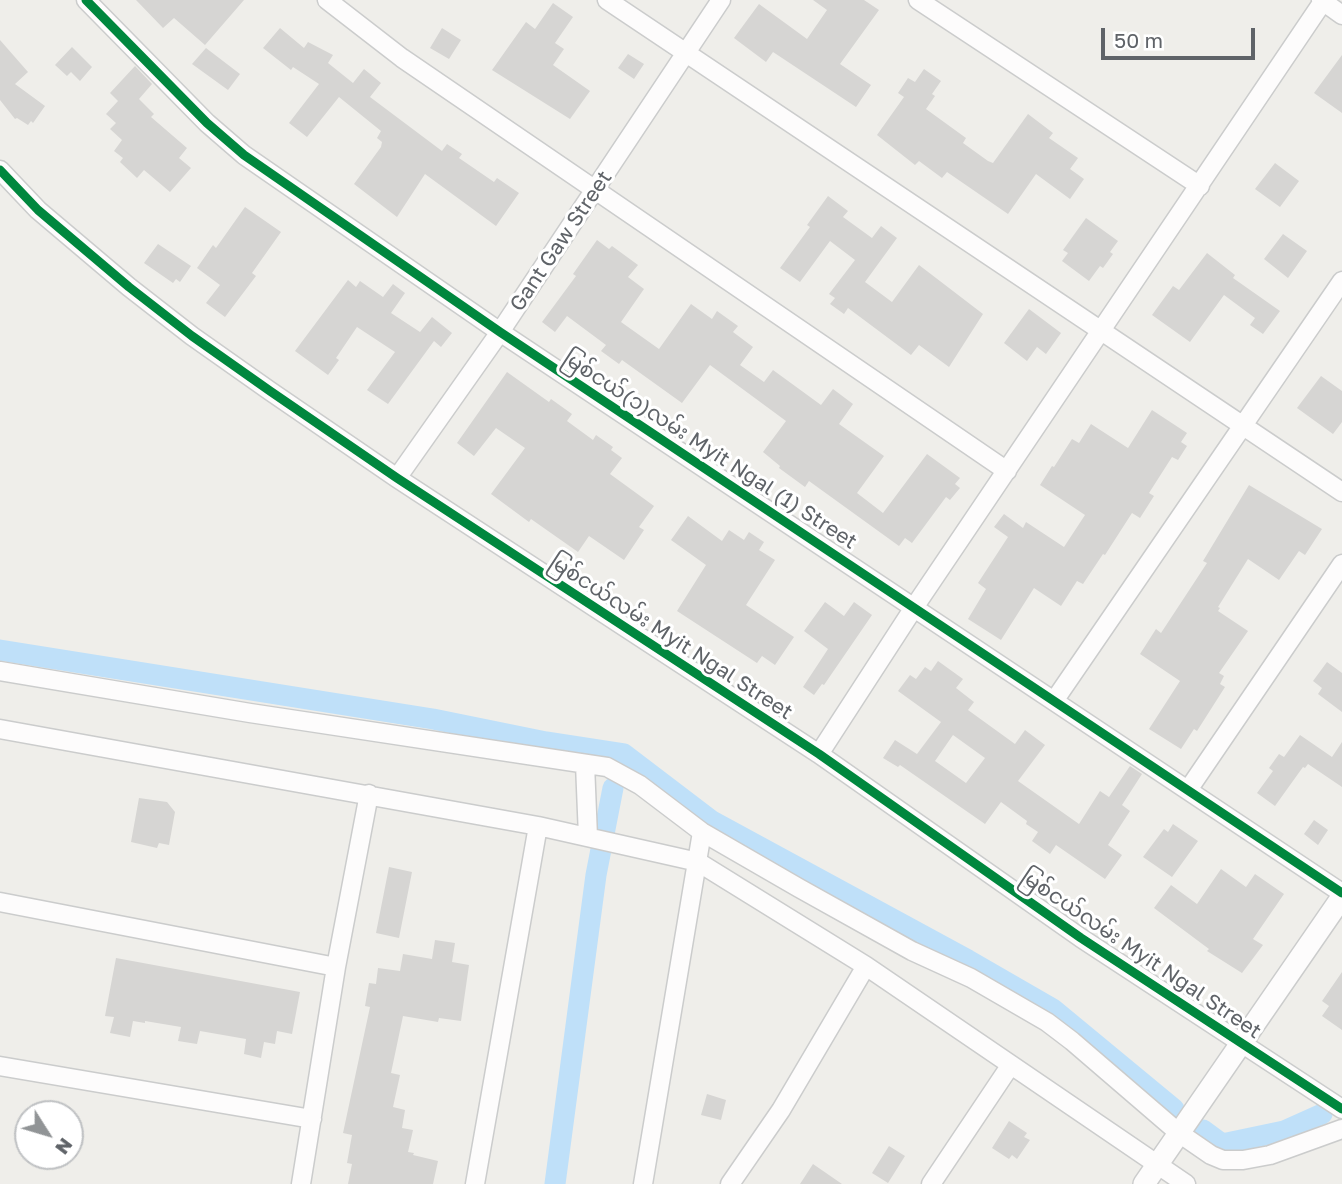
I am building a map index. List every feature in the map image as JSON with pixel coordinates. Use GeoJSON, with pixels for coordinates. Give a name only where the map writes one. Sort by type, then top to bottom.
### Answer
{"type":"FeatureCollection","features":[{"type":"Feature","properties":{"kind":"street","name":"မြစ်ငယ်(၁)လမ်း Myit Ngal (1) Street"},"geometry":{"type":"LineString","coordinates":[[86,0],[207,123],[244,155],[500,332],[915,606],[1342,895]]}},
{"type":"Feature","properties":{"kind":"street"},"geometry":{"type":"LineString","coordinates":[[327,0],[402,58],[1007,471]]}},
{"type":"Feature","properties":{"kind":"street"},"geometry":{"type":"LineString","coordinates":[[607,0],[1342,492]]}},
{"type":"Feature","properties":{"kind":"street","name":"Gant Gaw Street"},"geometry":{"type":"LineString","coordinates":[[397,478],[500,332],[721,0]]}},
{"type":"Feature","properties":{"kind":"street"},"geometry":{"type":"LineString","coordinates":[[918,0],[1200,186]]}},
{"type":"Feature","properties":{"kind":"street"},"geometry":{"type":"LineString","coordinates":[[819,754],[915,606],[1323,1],[1342,15]]}},
{"type":"Feature","properties":{"kind":"street","name":"မြစ်ငယ်လမ်း Myit Ngal Street"},"geometry":{"type":"LineString","coordinates":[[0,170],[38,209],[192,336],[397,478],[819,754],[1081,938],[1243,1042],[1334,1094],[1342,1109]]}},
{"type":"Feature","properties":{"kind":"street"},"geometry":{"type":"LineString","coordinates":[[1054,701],[1342,281]]}},
{"type":"Feature","properties":{"kind":"street"},"geometry":{"type":"LineString","coordinates":[[1188,790],[1342,564]]}},
{"type":"Feature","properties":{"kind":"street"},"geometry":{"type":"LineString","coordinates":[[0,671],[250,713],[607,767],[626,776],[702,832],[912,951],[971,978],[1047,1022],[1199,1149],[1223,1160],[1243,1160],[1270,1155],[1342,1129]]}},
{"type":"Feature","properties":{"kind":"street"},"geometry":{"type":"LineString","coordinates":[[0,729],[538,826],[698,862],[866,966],[1186,1184]]}},
{"type":"Feature","properties":{"kind":"street"},"geometry":{"type":"LineString","coordinates":[[585,764],[592,838]]}},
{"type":"Feature","properties":{"kind":"street"},"geometry":{"type":"LineString","coordinates":[[301,1184],[336,967],[369,794]]}},
{"type":"Feature","properties":{"kind":"street"},"geometry":{"type":"LineString","coordinates":[[475,1184],[538,826]]}},
{"type":"Feature","properties":{"kind":"street"},"geometry":{"type":"LineString","coordinates":[[643,1184],[702,832]]}},
{"type":"Feature","properties":{"kind":"street"},"geometry":{"type":"LineString","coordinates":[[1144,1184],[1342,895]]}},
{"type":"Feature","properties":{"kind":"street"},"geometry":{"type":"LineString","coordinates":[[0,902],[336,967]]}},
{"type":"Feature","properties":{"kind":"street"},"geometry":{"type":"LineString","coordinates":[[730,1184],[781,1110],[866,966]]}},
{"type":"Feature","properties":{"kind":"street"},"geometry":{"type":"LineString","coordinates":[[0,1066],[312,1119]]}},
{"type":"Feature","properties":{"kind":"street"},"geometry":{"type":"LineString","coordinates":[[931,1184],[1010,1066]]}},
{"type":"Feature","properties":{"kind":"building"},"geometry":{"type":"Polygon","coordinates":[[[136,0],[244,0],[205,45],[174,18],[163,28],[136,0]]]}},
{"type":"Feature","properties":{"kind":"building"},"geometry":{"type":"Polygon","coordinates":[[[813,0],[864,0],[879,10],[840,64],[871,85],[856,107],[773,52],[766,62],[734,38],[759,4],[807,39],[827,10],[813,0]]]}},
{"type":"Feature","properties":{"kind":"building"},"geometry":{"type":"Polygon","coordinates":[[[553,3],[573,17],[555,43],[564,49],[553,65],[590,91],[570,119],[492,70],[526,22],[535,29],[553,3]]]}},
{"type":"Feature","properties":{"kind":"building"},"geometry":{"type":"Polygon","coordinates":[[[280,28],[304,48],[308,42],[333,55],[328,63],[353,83],[364,69],[381,83],[370,97],[442,151],[447,144],[462,154],[459,158],[494,182],[497,178],[519,193],[496,226],[425,174],[397,217],[354,184],[381,147],[382,142],[377,138],[381,131],[339,97],[307,137],[289,123],[319,84],[293,67],[291,70],[263,48],[280,28]]]}},
{"type":"Feature","properties":{"kind":"building"},"geometry":{"type":"Polygon","coordinates":[[[442,28],[461,40],[449,59],[430,48],[442,28]]]}},
{"type":"Feature","properties":{"kind":"building"},"geometry":{"type":"Polygon","coordinates":[[[0,40],[28,72],[15,84],[45,106],[33,123],[31,121],[28,125],[15,119],[0,100],[0,40]]]}},
{"type":"Feature","properties":{"kind":"building"},"geometry":{"type":"Polygon","coordinates":[[[72,47],[92,67],[80,81],[71,72],[67,76],[55,65],[72,47]]]}},
{"type":"Feature","properties":{"kind":"building"},"geometry":{"type":"Polygon","coordinates":[[[206,48],[240,74],[228,90],[192,64],[206,48]]]}},
{"type":"Feature","properties":{"kind":"building"},"geometry":{"type":"Polygon","coordinates":[[[628,54],[644,64],[634,79],[618,68],[628,54]]]}},
{"type":"Feature","properties":{"kind":"building"},"geometry":{"type":"Polygon","coordinates":[[[1342,55],[1342,113],[1314,93],[1342,55]]]}},
{"type":"Feature","properties":{"kind":"building"},"geometry":{"type":"Polygon","coordinates":[[[135,66],[152,84],[139,99],[154,114],[151,117],[187,148],[179,158],[191,168],[170,192],[144,170],[137,178],[120,162],[123,158],[114,151],[122,140],[110,129],[116,123],[106,114],[118,101],[110,93],[135,66]]]}},
{"type":"Feature","properties":{"kind":"building"},"geometry":{"type":"Polygon","coordinates":[[[924,69],[941,81],[926,109],[966,138],[963,143],[988,161],[993,163],[1028,114],[1053,133],[1049,138],[1078,158],[1070,169],[1084,179],[1070,199],[1036,174],[1008,214],[947,172],[942,178],[919,161],[915,165],[877,135],[904,97],[898,93],[908,78],[915,82],[924,69]]]}},
{"type":"Feature","properties":{"kind":"building"},"geometry":{"type":"Polygon","coordinates":[[[1275,163],[1299,181],[1280,207],[1255,189],[1275,163]]]}},
{"type":"Feature","properties":{"kind":"building"},"geometry":{"type":"Polygon","coordinates":[[[828,196],[848,211],[843,217],[872,238],[881,226],[897,238],[865,282],[892,302],[919,265],[983,314],[949,367],[919,345],[911,355],[848,308],[844,314],[830,304],[835,298],[829,294],[855,260],[830,241],[800,282],[780,268],[810,227],[807,225],[828,196]]]}},
{"type":"Feature","properties":{"kind":"building"},"geometry":{"type":"Polygon","coordinates":[[[245,207],[281,232],[252,273],[256,276],[225,317],[206,303],[220,285],[197,268],[213,245],[216,248],[245,207]]]}},
{"type":"Feature","properties":{"kind":"building"},"geometry":{"type":"Polygon","coordinates":[[[1086,218],[1118,241],[1103,268],[1100,266],[1089,281],[1062,261],[1068,253],[1063,250],[1086,218]]]}},
{"type":"Feature","properties":{"kind":"building"},"geometry":{"type":"Polygon","coordinates":[[[1283,234],[1307,251],[1288,278],[1264,259],[1283,234]]]}},
{"type":"Feature","properties":{"kind":"building"},"geometry":{"type":"Polygon","coordinates":[[[597,240],[609,249],[612,246],[638,265],[628,277],[644,289],[621,322],[659,349],[691,304],[712,319],[717,311],[738,326],[733,332],[753,347],[740,365],[764,382],[773,370],[821,405],[833,389],[853,404],[839,424],[884,456],[857,493],[883,513],[927,454],[960,478],[955,484],[960,488],[950,500],[946,497],[912,543],[905,538],[899,546],[809,481],[805,487],[779,468],[780,466],[763,452],[786,421],[710,365],[682,403],[622,360],[619,364],[601,351],[606,345],[567,316],[555,332],[542,322],[576,276],[573,274],[597,240]]]}},
{"type":"Feature","properties":{"kind":"building"},"geometry":{"type":"Polygon","coordinates":[[[158,244],[191,266],[180,282],[176,279],[173,283],[144,263],[158,244]]]}},
{"type":"Feature","properties":{"kind":"building"},"geometry":{"type":"Polygon","coordinates":[[[1207,253],[1235,275],[1233,278],[1280,311],[1263,334],[1250,325],[1255,318],[1224,295],[1190,342],[1152,315],[1173,286],[1179,290],[1207,253]]]}},
{"type":"Feature","properties":{"kind":"building"},"geometry":{"type":"Polygon","coordinates":[[[348,280],[356,287],[360,281],[383,297],[393,284],[405,293],[391,313],[420,332],[432,317],[452,333],[441,347],[434,341],[388,404],[367,390],[395,352],[357,327],[328,375],[295,351],[348,280]]]}},
{"type":"Feature","properties":{"kind":"building"},"geometry":{"type":"Polygon","coordinates":[[[1029,309],[1061,333],[1046,354],[1037,347],[1027,361],[1004,343],[1029,309]]]}},
{"type":"Feature","properties":{"kind":"building"},"geometry":{"type":"Polygon","coordinates":[[[507,372],[549,402],[551,399],[572,414],[567,421],[593,440],[596,435],[613,447],[611,450],[622,458],[610,474],[654,506],[639,527],[644,530],[624,560],[589,536],[578,552],[531,519],[529,522],[491,494],[525,448],[496,428],[474,456],[457,443],[507,372]]]}},
{"type":"Feature","properties":{"kind":"building"},"geometry":{"type":"Polygon","coordinates":[[[1321,376],[1342,391],[1342,422],[1333,434],[1297,408],[1321,376]]]}},
{"type":"Feature","properties":{"kind":"building"},"geometry":{"type":"Polygon","coordinates":[[[1152,410],[1187,433],[1181,442],[1187,446],[1178,460],[1172,457],[1149,493],[1154,496],[1140,518],[1132,513],[1083,584],[1077,581],[1061,606],[1034,588],[1001,640],[968,619],[986,589],[978,583],[1008,537],[994,527],[1004,514],[1023,528],[1026,522],[1064,547],[1085,515],[1040,485],[1052,466],[1054,467],[1072,439],[1079,443],[1091,424],[1128,448],[1152,410]]]}},
{"type":"Feature","properties":{"kind":"building"},"geometry":{"type":"Polygon","coordinates":[[[1249,485],[1322,529],[1305,555],[1299,551],[1279,580],[1248,559],[1218,611],[1248,631],[1219,673],[1224,676],[1220,684],[1225,687],[1197,731],[1194,729],[1181,749],[1149,729],[1180,681],[1140,654],[1156,629],[1161,633],[1207,563],[1203,561],[1249,485]]]}},
{"type":"Feature","properties":{"kind":"building"},"geometry":{"type":"Polygon","coordinates":[[[688,516],[722,541],[729,530],[744,540],[749,532],[764,542],[759,550],[775,560],[746,605],[794,637],[775,665],[762,656],[757,663],[677,611],[706,565],[671,540],[688,516]]]}},
{"type":"Feature","properties":{"kind":"building"},"geometry":{"type":"Polygon","coordinates":[[[825,602],[844,616],[854,602],[872,615],[824,685],[822,684],[814,695],[803,687],[828,649],[804,631],[825,602]]]}},
{"type":"Feature","properties":{"kind":"building"},"geometry":{"type":"Polygon","coordinates":[[[938,661],[963,679],[956,688],[974,702],[968,710],[1015,744],[1025,730],[1045,745],[1018,781],[1079,824],[1100,791],[1109,797],[1130,766],[1142,774],[1122,805],[1130,811],[1108,845],[1122,855],[1105,879],[1056,845],[1050,854],[1032,841],[1038,832],[1001,802],[985,824],[900,765],[898,767],[883,758],[895,740],[917,754],[941,722],[898,691],[910,675],[916,679],[925,667],[931,671],[938,661]],[[953,735],[935,761],[966,783],[985,758],[953,735]]]}},
{"type":"Feature","properties":{"kind":"building"},"geometry":{"type":"Polygon","coordinates":[[[1327,662],[1342,673],[1342,712],[1318,694],[1322,688],[1313,681],[1327,662]]]}},
{"type":"Feature","properties":{"kind":"building"},"geometry":{"type":"Polygon","coordinates":[[[1300,735],[1332,757],[1342,742],[1342,787],[1308,764],[1275,806],[1257,793],[1273,771],[1269,768],[1279,754],[1284,757],[1300,735]]]}},
{"type":"Feature","properties":{"kind":"building"},"geometry":{"type":"Polygon","coordinates":[[[139,798],[167,802],[175,812],[169,845],[159,843],[157,848],[131,842],[139,798]]]}},
{"type":"Feature","properties":{"kind":"building"},"geometry":{"type":"Polygon","coordinates":[[[1314,820],[1328,830],[1318,845],[1304,834],[1314,820]]]}},
{"type":"Feature","properties":{"kind":"building"},"geometry":{"type":"Polygon","coordinates":[[[1173,824],[1198,841],[1172,877],[1143,857],[1164,829],[1168,832],[1173,824]]]}},
{"type":"Feature","properties":{"kind":"building"},"geometry":{"type":"Polygon","coordinates":[[[389,867],[412,872],[399,938],[376,933],[389,867]]]}},
{"type":"Feature","properties":{"kind":"building"},"geometry":{"type":"Polygon","coordinates":[[[1221,869],[1246,887],[1255,874],[1284,894],[1253,939],[1263,945],[1242,973],[1207,951],[1209,949],[1154,908],[1171,885],[1197,904],[1221,869]]]}},
{"type":"Feature","properties":{"kind":"building"},"geometry":{"type":"Polygon","coordinates":[[[435,940],[455,943],[452,962],[469,965],[461,1021],[439,1018],[438,1022],[403,1016],[391,1073],[400,1075],[393,1107],[405,1110],[402,1128],[413,1130],[408,1152],[438,1161],[433,1184],[348,1184],[352,1164],[347,1163],[352,1135],[343,1133],[370,1007],[365,1006],[369,983],[376,984],[378,968],[400,971],[403,954],[432,959],[435,940]]]}},
{"type":"Feature","properties":{"kind":"building"},"geometry":{"type":"Polygon","coordinates":[[[116,958],[300,992],[292,1034],[277,1031],[275,1044],[264,1042],[261,1058],[244,1054],[246,1039],[200,1031],[197,1044],[178,1041],[181,1027],[145,1021],[133,1021],[130,1037],[110,1033],[114,1017],[105,1016],[116,958]]]}},
{"type":"Feature","properties":{"kind":"building"},"geometry":{"type":"Polygon","coordinates":[[[1342,972],[1342,1030],[1322,1016],[1329,1006],[1322,1001],[1342,972]]]}},
{"type":"Feature","properties":{"kind":"building"},"geometry":{"type":"Polygon","coordinates":[[[707,1094],[726,1100],[721,1120],[701,1115],[707,1094]]]}},
{"type":"Feature","properties":{"kind":"building"},"geometry":{"type":"Polygon","coordinates":[[[1009,1121],[1027,1133],[1024,1137],[1030,1140],[1017,1159],[1012,1155],[1009,1159],[992,1148],[1009,1121]]]}},
{"type":"Feature","properties":{"kind":"building"},"geometry":{"type":"Polygon","coordinates":[[[889,1146],[905,1156],[888,1183],[872,1173],[889,1146]]]}},
{"type":"Feature","properties":{"kind":"building"},"geometry":{"type":"Polygon","coordinates":[[[813,1164],[842,1184],[800,1184],[813,1164]]]}},
{"type":"Feature","properties":{"kind":"waterway"},"geometry":{"type":"LineString","coordinates":[[0,650],[433,719],[546,742],[624,754],[712,821],[1053,1009],[1174,1109]]}},
{"type":"Feature","properties":{"kind":"waterway"},"geometry":{"type":"LineString","coordinates":[[555,1184],[596,875],[613,788]]}},
{"type":"Feature","properties":{"kind":"waterway"},"geometry":{"type":"LineString","coordinates":[[1203,1130],[1222,1144],[1284,1131],[1322,1114]]}},
{"type":"Feature","properties":{"kind":"cycle path"},"geometry":{"type":"LineString","coordinates":[[86,0],[207,123],[244,155],[500,332],[1342,893]]}},
{"type":"Feature","properties":{"kind":"cycle path"},"geometry":{"type":"LineString","coordinates":[[0,170],[38,210],[129,287],[270,391],[397,478],[819,754],[1081,938],[1342,1109]]}}]}
